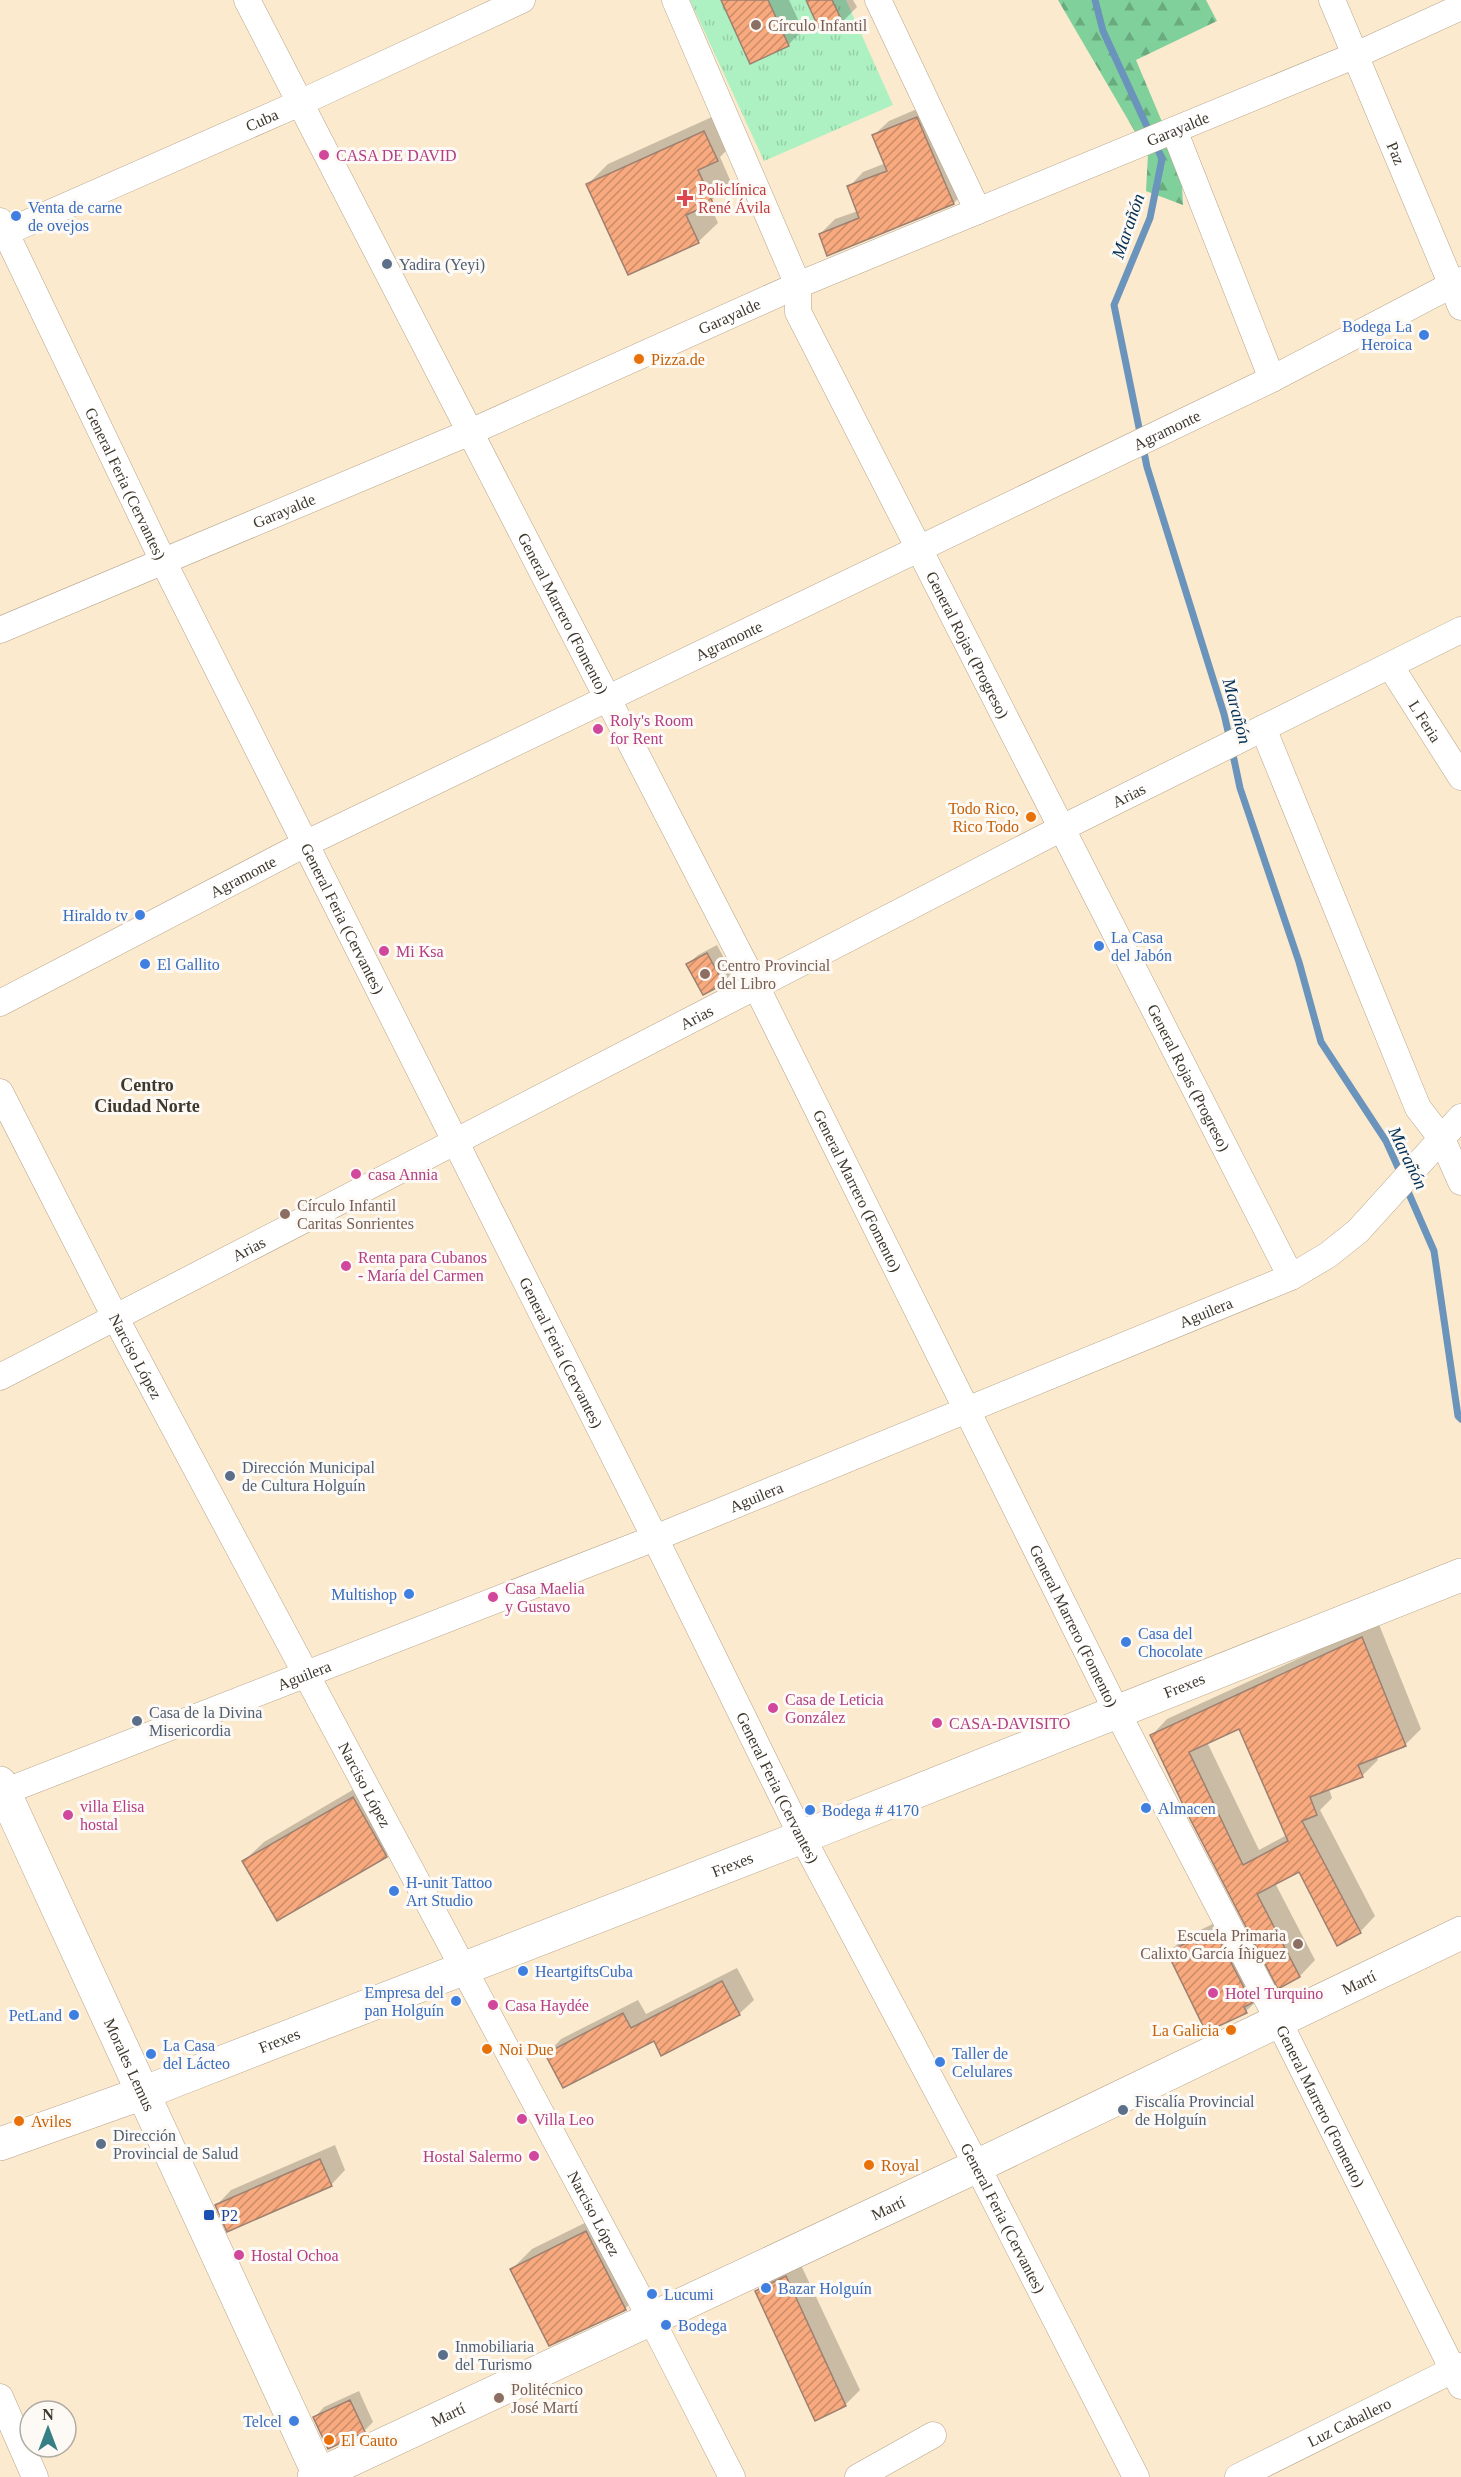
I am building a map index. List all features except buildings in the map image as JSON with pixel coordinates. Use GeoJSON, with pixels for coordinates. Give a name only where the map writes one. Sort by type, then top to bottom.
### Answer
{"type":"FeatureCollection","features":[{"type":"Feature","properties":{"kind":"main road","name":"Frexes"},"geometry":{"type":"LineString","coordinates":[[0,2144],[143,2092],[802,1837],[1461,1575]]}},
{"type":"Feature","properties":{"kind":"main road","name":"Morales Lemus"},"geometry":{"type":"LineString","coordinates":[[1,1790],[143,2092],[317,2476]]}},
{"type":"Feature","properties":{"kind":"main road","name":"Martí"},"geometry":{"type":"LineString","coordinates":[[317,2476],[977,2166],[1461,1933]]}},
{"type":"Feature","properties":{"kind":"street","name":"General Marrero (Fomento)"},"geometry":{"type":"LineString","coordinates":[[247,0],[302,102],[605,699],[756,986],[1117,1712],[1279,2022],[1458,2374]]}},
{"type":"Feature","properties":{"kind":"street","name":"Cuba"},"geometry":{"type":"LineString","coordinates":[[2,229],[302,102],[522,0]]}},
{"type":"Feature","properties":{"kind":"street","name":"General Rojas (Progreso)"},"geometry":{"type":"LineString","coordinates":[[675,0],[798,285],[798,312],[1291,1277]]}},
{"type":"Feature","properties":{"kind":"street"},"geometry":{"type":"LineString","coordinates":[[878,0],[978,211]]}},
{"type":"Feature","properties":{"kind":"street","name":"Paz"},"geometry":{"type":"LineString","coordinates":[[1332,0],[1458,290]]}},
{"type":"Feature","properties":{"kind":"street","name":"Garayalde"},"geometry":{"type":"LineString","coordinates":[[0,630],[468,433],[798,285],[1356,55],[1461,7]]}},
{"type":"Feature","properties":{"kind":"street"},"geometry":{"type":"LineString","coordinates":[[1174,130],[1272,379]]}},
{"type":"Feature","properties":{"kind":"street","name":"General Feria (Cervantes)"},"geometry":{"type":"LineString","coordinates":[[2,229],[164,562],[655,1538],[802,1837],[977,2166],[1136,2477]]}},
{"type":"Feature","properties":{"kind":"street","name":"Agramonte"},"geometry":{"type":"LineString","coordinates":[[0,1003],[305,844],[1458,290]]}},
{"type":"Feature","properties":{"kind":"street","name":"Arias"},"geometry":{"type":"LineString","coordinates":[[0,1377],[1062,828],[1391,667],[1461,630]]}},
{"type":"Feature","properties":{"kind":"street","name":"L Feria"},"geometry":{"type":"LineString","coordinates":[[1391,667],[1461,777]]}},
{"type":"Feature","properties":{"kind":"street"},"geometry":{"type":"LineString","coordinates":[[1257,731],[1418,1108],[1442,1139],[1461,1182]]}},
{"type":"Feature","properties":{"kind":"street","name":"Narciso López"},"geometry":{"type":"LineString","coordinates":[[0,1092],[115,1317],[651,2319],[732,2477]]}},
{"type":"Feature","properties":{"kind":"street","name":"Aguilera"},"geometry":{"type":"LineString","coordinates":[[1,1790],[307,1676],[655,1538],[1291,1277],[1328,1255],[1358,1231],[1461,1117]]}},
{"type":"Feature","properties":{"kind":"street","name":"Luz Caballero"},"geometry":{"type":"LineString","coordinates":[[1238,2477],[1458,2374]]}},
{"type":"Feature","properties":{"kind":"street"},"geometry":{"type":"LineString","coordinates":[[0,2397],[35,2477]]}},
{"type":"Feature","properties":{"kind":"street"},"geometry":{"type":"LineString","coordinates":[[858,2477],[933,2435]]}},
{"type":"Feature","properties":{"kind":"green space"},"geometry":{"type":"Polygon","coordinates":[[[690,0],[846,0],[893,105],[764,161],[690,0]]]}},
{"type":"Feature","properties":{"kind":"green space"},"geometry":{"type":"Polygon","coordinates":[[[1058,0],[1206,0],[1217,21],[1136,60],[1181,167],[1183,205],[1146,191],[1148,154],[1058,0]]]}},
{"type":"Feature","properties":{"kind":"waterway","name":"Marañón"},"geometry":{"type":"LineString","coordinates":[[1095,0],[1103,31],[1150,133]]}},
{"type":"Feature","properties":{"kind":"waterway","name":"Marañón"},"geometry":{"type":"LineString","coordinates":[[1155,143],[1162,159],[1150,218],[1114,305],[1147,467],[1224,714],[1230,740]]}},
{"type":"Feature","properties":{"kind":"waterway","name":"Marañón"},"geometry":{"type":"LineString","coordinates":[[1232,750],[1240,788],[1299,962],[1321,1042],[1386,1141],[1401,1174]]}},
{"type":"Feature","properties":{"kind":"waterway","name":"Marañón"},"geometry":{"type":"LineString","coordinates":[[1406,1187],[1434,1251],[1458,1416],[1461,1419]]}},
{"type":"Feature","properties":{"kind":"place","name":"Círculo Infantil"},"geometry":{"type":"Point","coordinates":[756,25]}},
{"type":"Feature","properties":{"kind":"place","name":"CASA DE DAVID"},"geometry":{"type":"Point","coordinates":[324,155]}},
{"type":"Feature","properties":{"kind":"place","name":"Policlínica René Ávila"},"geometry":{"type":"Point","coordinates":[685,198]}},
{"type":"Feature","properties":{"kind":"place","name":"Venta de carne de ovejos"},"geometry":{"type":"Point","coordinates":[16,216]}},
{"type":"Feature","properties":{"kind":"place","name":"Yadira (Yeyi)"},"geometry":{"type":"Point","coordinates":[387,264]}},
{"type":"Feature","properties":{"kind":"place","name":"Bodega La Heroica"},"geometry":{"type":"Point","coordinates":[1424,335]}},
{"type":"Feature","properties":{"kind":"place","name":"Pizza.de"},"geometry":{"type":"Point","coordinates":[639,359]}},
{"type":"Feature","properties":{"kind":"place","name":"Roly's Room for Rent"},"geometry":{"type":"Point","coordinates":[598,729]}},
{"type":"Feature","properties":{"kind":"place","name":"Todo Rico, Rico Todo"},"geometry":{"type":"Point","coordinates":[1031,817]}},
{"type":"Feature","properties":{"kind":"place","name":"Hiraldo tv"},"geometry":{"type":"Point","coordinates":[140,915]}},
{"type":"Feature","properties":{"kind":"place","name":"La Casa del Jabón"},"geometry":{"type":"Point","coordinates":[1099,946]}},
{"type":"Feature","properties":{"kind":"place","name":"Mi Ksa"},"geometry":{"type":"Point","coordinates":[384,951]}},
{"type":"Feature","properties":{"kind":"place","name":"El Gallito"},"geometry":{"type":"Point","coordinates":[145,964]}},
{"type":"Feature","properties":{"kind":"place","name":"Centro Provincial del Libro"},"geometry":{"type":"Point","coordinates":[705,974]}},
{"type":"Feature","properties":{"kind":"place","name":"casa Annia"},"geometry":{"type":"Point","coordinates":[356,1174]}},
{"type":"Feature","properties":{"kind":"place","name":"Círculo Infantil Caritas Sonrientes"},"geometry":{"type":"Point","coordinates":[285,1214]}},
{"type":"Feature","properties":{"kind":"place","name":"Renta para Cubanos - María del Carmen"},"geometry":{"type":"Point","coordinates":[346,1266]}},
{"type":"Feature","properties":{"kind":"place","name":"Dirección Municipal de Cultura Holguín"},"geometry":{"type":"Point","coordinates":[230,1476]}},
{"type":"Feature","properties":{"kind":"place","name":"Multishop"},"geometry":{"type":"Point","coordinates":[409,1594]}},
{"type":"Feature","properties":{"kind":"place","name":"Casa Maelia y Gustavo"},"geometry":{"type":"Point","coordinates":[493,1597]}},
{"type":"Feature","properties":{"kind":"place","name":"Casa del Chocolate"},"geometry":{"type":"Point","coordinates":[1126,1642]}},
{"type":"Feature","properties":{"kind":"place","name":"Casa de Leticia González"},"geometry":{"type":"Point","coordinates":[773,1708]}},
{"type":"Feature","properties":{"kind":"place","name":"Casa de la Divina Misericordia"},"geometry":{"type":"Point","coordinates":[137,1721]}},
{"type":"Feature","properties":{"kind":"place","name":"CASA-DAVISITO"},"geometry":{"type":"Point","coordinates":[937,1723]}},
{"type":"Feature","properties":{"kind":"place","name":"Almacen"},"geometry":{"type":"Point","coordinates":[1146,1808]}},
{"type":"Feature","properties":{"kind":"place","name":"Bodega # 4170"},"geometry":{"type":"Point","coordinates":[810,1810]}},
{"type":"Feature","properties":{"kind":"place","name":"villa Elisa hostal"},"geometry":{"type":"Point","coordinates":[68,1815]}},
{"type":"Feature","properties":{"kind":"place","name":"H-unit Tattoo Art Studio"},"geometry":{"type":"Point","coordinates":[394,1891]}},
{"type":"Feature","properties":{"kind":"place","name":"Escuela Primaria Calixto García Íñiguez"},"geometry":{"type":"Point","coordinates":[1298,1944]}},
{"type":"Feature","properties":{"kind":"place","name":"HeartgiftsCuba"},"geometry":{"type":"Point","coordinates":[523,1971]}},
{"type":"Feature","properties":{"kind":"place","name":"Hotel Turquino"},"geometry":{"type":"Point","coordinates":[1213,1993]}},
{"type":"Feature","properties":{"kind":"place","name":"Empresa del pan Holguín"},"geometry":{"type":"Point","coordinates":[456,2001]}},
{"type":"Feature","properties":{"kind":"place","name":"Casa Haydée"},"geometry":{"type":"Point","coordinates":[493,2005]}},
{"type":"Feature","properties":{"kind":"place","name":"PetLand"},"geometry":{"type":"Point","coordinates":[74,2015]}},
{"type":"Feature","properties":{"kind":"place","name":"La Galicia"},"geometry":{"type":"Point","coordinates":[1231,2030]}},
{"type":"Feature","properties":{"kind":"place","name":"Noi Due"},"geometry":{"type":"Point","coordinates":[487,2049]}},
{"type":"Feature","properties":{"kind":"place","name":"La Casa del Lácteo"},"geometry":{"type":"Point","coordinates":[151,2054]}},
{"type":"Feature","properties":{"kind":"place","name":"Taller de Celulares"},"geometry":{"type":"Point","coordinates":[940,2062]}},
{"type":"Feature","properties":{"kind":"place","name":"Fiscalía Provincial de Holguín"},"geometry":{"type":"Point","coordinates":[1123,2110]}},
{"type":"Feature","properties":{"kind":"place","name":"Villa Leo"},"geometry":{"type":"Point","coordinates":[522,2119]}},
{"type":"Feature","properties":{"kind":"place","name":"Aviles"},"geometry":{"type":"Point","coordinates":[19,2121]}},
{"type":"Feature","properties":{"kind":"place","name":"Dirección Provincial de Salud"},"geometry":{"type":"Point","coordinates":[101,2144]}},
{"type":"Feature","properties":{"kind":"place","name":"Hostal Salermo"},"geometry":{"type":"Point","coordinates":[534,2156]}},
{"type":"Feature","properties":{"kind":"place","name":"Royal"},"geometry":{"type":"Point","coordinates":[869,2165]}},
{"type":"Feature","properties":{"kind":"place","name":"P2"},"geometry":{"type":"Point","coordinates":[209,2215]}},
{"type":"Feature","properties":{"kind":"place","name":"Hostal Ochoa"},"geometry":{"type":"Point","coordinates":[239,2255]}},
{"type":"Feature","properties":{"kind":"place","name":"Bazar Holguín"},"geometry":{"type":"Point","coordinates":[766,2288]}},
{"type":"Feature","properties":{"kind":"place","name":"Lucumi"},"geometry":{"type":"Point","coordinates":[652,2294]}},
{"type":"Feature","properties":{"kind":"place","name":"Bodega"},"geometry":{"type":"Point","coordinates":[666,2325]}},
{"type":"Feature","properties":{"kind":"place","name":"Inmobiliaria del Turismo"},"geometry":{"type":"Point","coordinates":[443,2355]}},
{"type":"Feature","properties":{"kind":"place","name":"Politécnico José Martí"},"geometry":{"type":"Point","coordinates":[499,2398]}},
{"type":"Feature","properties":{"kind":"place","name":"Telcel"},"geometry":{"type":"Point","coordinates":[294,2421]}},
{"type":"Feature","properties":{"kind":"place","name":"El Cauto"},"geometry":{"type":"Point","coordinates":[329,2440]}},
{"type":"Feature","properties":{"kind":"district","name":"Centro Ciudad Norte"},"geometry":{"type":"Point","coordinates":[147,1095]}}]}
